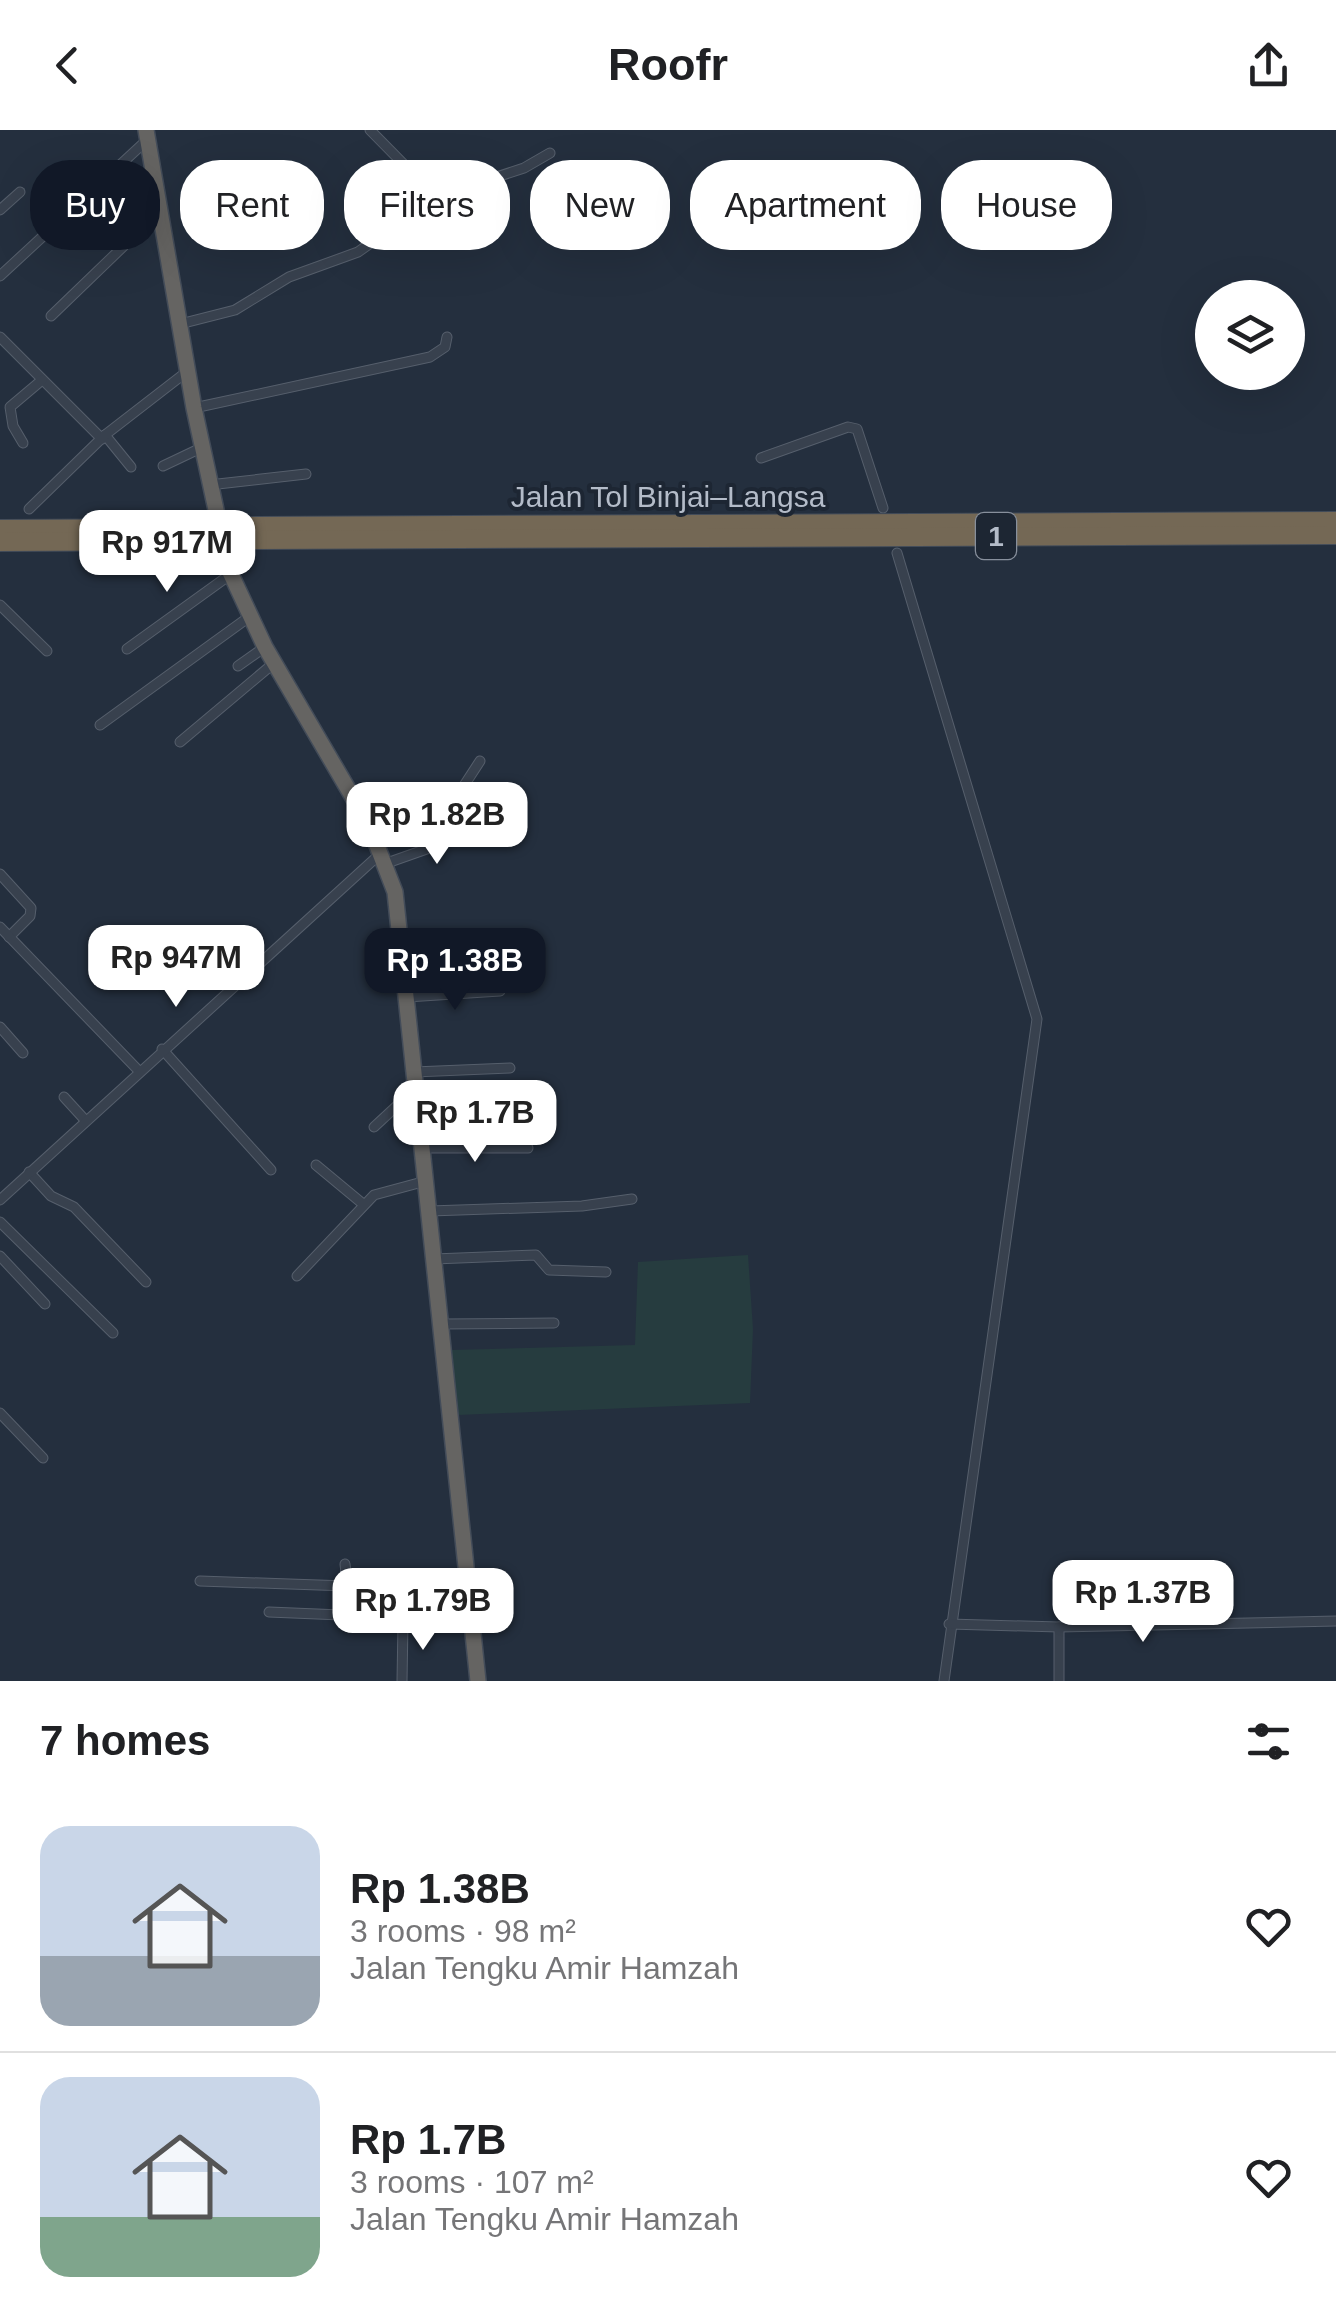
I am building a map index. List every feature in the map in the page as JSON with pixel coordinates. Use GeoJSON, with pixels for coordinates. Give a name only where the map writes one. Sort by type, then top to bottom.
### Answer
{"type":"FeatureCollection","features":[{"type":"Feature","properties":{"kind":"highway"},"geometry":{"type":"LineString","coordinates":[[146,135],[150,160]]}},
{"type":"Feature","properties":{"kind":"highway"},"geometry":{"type":"LineString","coordinates":[[160,222],[209,485],[230,574],[265,647],[384,858],[397,902],[478,1681]]}},
{"type":"Feature","properties":{"kind":"highway","name":"Jalan Tol Binjai–Langsa"},"geometry":{"type":"LineString","coordinates":[[656,531],[1336,521]]}},
{"type":"Feature","properties":{"kind":"highway","name":"Jalan Tol Binjai–Langsa"},"geometry":{"type":"LineString","coordinates":[[0,528],[201,535]]}},
{"type":"Feature","properties":{"kind":"highway","name":"Jalan Tol Binjai–Langsa"},"geometry":{"type":"LineString","coordinates":[[0,542],[253,533],[616,531],[1336,535]]}},
{"type":"Feature","properties":{"kind":"street"},"geometry":{"type":"LineString","coordinates":[[370,130],[400,160]]}},
{"type":"Feature","properties":{"kind":"street"},"geometry":{"type":"LineString","coordinates":[[0,276],[146,135]]}},
{"type":"Feature","properties":{"kind":"street"},"geometry":{"type":"LineString","coordinates":[[510,173],[550,152]]}},
{"type":"Feature","properties":{"kind":"street"},"geometry":{"type":"LineString","coordinates":[[0,210],[20,192]]}},
{"type":"Feature","properties":{"kind":"street"},"geometry":{"type":"LineString","coordinates":[[51,316],[119,250]]}},
{"type":"Feature","properties":{"kind":"street"},"geometry":{"type":"LineString","coordinates":[[180,324],[235,310],[289,276],[361,250]]}},
{"type":"Feature","properties":{"kind":"street"},"geometry":{"type":"LineString","coordinates":[[0,337],[131,467]]}},
{"type":"Feature","properties":{"kind":"street"},"geometry":{"type":"LineString","coordinates":[[194,408],[430,357],[445,347],[447,337]]}},
{"type":"Feature","properties":{"kind":"street"},"geometry":{"type":"LineString","coordinates":[[29,509],[104,437],[189,370]]}},
{"type":"Feature","properties":{"kind":"street"},"geometry":{"type":"LineString","coordinates":[[23,443],[13,426],[10,407],[42,380]]}},
{"type":"Feature","properties":{"kind":"street"},"geometry":{"type":"LineString","coordinates":[[761,458],[848,428],[857,429],[883,508]]}},
{"type":"Feature","properties":{"kind":"street"},"geometry":{"type":"LineString","coordinates":[[162,466],[202,447]]}},
{"type":"Feature","properties":{"kind":"street"},"geometry":{"type":"LineString","coordinates":[[209,485],[306,474]]}},
{"type":"Feature","properties":{"kind":"street"},"geometry":{"type":"LineString","coordinates":[[897,553],[1038,1019],[949,1624],[944,1681]]}},
{"type":"Feature","properties":{"kind":"street"},"geometry":{"type":"LineString","coordinates":[[127,649],[230,574]]}},
{"type":"Feature","properties":{"kind":"street"},"geometry":{"type":"LineString","coordinates":[[0,605],[48,651]]}},
{"type":"Feature","properties":{"kind":"street"},"geometry":{"type":"LineString","coordinates":[[100,725],[249,616]]}},
{"type":"Feature","properties":{"kind":"street"},"geometry":{"type":"LineString","coordinates":[[238,666],[265,647]]}},
{"type":"Feature","properties":{"kind":"street"},"geometry":{"type":"LineString","coordinates":[[180,742],[274,662]]}},
{"type":"Feature","properties":{"kind":"street"},"geometry":{"type":"LineString","coordinates":[[454,835],[435,812],[454,800],[480,761]]}},
{"type":"Feature","properties":{"kind":"street"},"geometry":{"type":"LineString","coordinates":[[0,1200],[138,1070],[384,858],[454,835],[466,827]]}},
{"type":"Feature","properties":{"kind":"street"},"geometry":{"type":"LineString","coordinates":[[0,874],[31,908],[30,916],[9,937]]}},
{"type":"Feature","properties":{"kind":"street"},"geometry":{"type":"LineString","coordinates":[[0,928],[138,1070]]}},
{"type":"Feature","properties":{"kind":"street"},"geometry":{"type":"LineString","coordinates":[[407,997],[500,991]]}},
{"type":"Feature","properties":{"kind":"street"},"geometry":{"type":"LineString","coordinates":[[0,1027],[23,1054]]}},
{"type":"Feature","properties":{"kind":"street"},"geometry":{"type":"LineString","coordinates":[[162,1049],[271,1170]]}},
{"type":"Feature","properties":{"kind":"street"},"geometry":{"type":"LineString","coordinates":[[374,1127],[415,1081],[510,1068]]}},
{"type":"Feature","properties":{"kind":"street"},"geometry":{"type":"LineString","coordinates":[[415,1081],[505,1087]]}},
{"type":"Feature","properties":{"kind":"street"},"geometry":{"type":"LineString","coordinates":[[64,1097],[85,1120]]}},
{"type":"Feature","properties":{"kind":"street"},"geometry":{"type":"LineString","coordinates":[[423,1148],[528,1148]]}},
{"type":"Feature","properties":{"kind":"street"},"geometry":{"type":"LineString","coordinates":[[316,1166],[362,1204]]}},
{"type":"Feature","properties":{"kind":"street"},"geometry":{"type":"LineString","coordinates":[[29,1172],[51,1196],[74,1207],[146,1282]]}},
{"type":"Feature","properties":{"kind":"street"},"geometry":{"type":"LineString","coordinates":[[296,1276],[362,1204],[379,1192],[426,1181]]}},
{"type":"Feature","properties":{"kind":"street"},"geometry":{"type":"LineString","coordinates":[[430,1211],[582,1206],[632,1199]]}},
{"type":"Feature","properties":{"kind":"street"},"geometry":{"type":"LineString","coordinates":[[0,1222],[113,1333]]}},
{"type":"Feature","properties":{"kind":"street"},"geometry":{"type":"LineString","coordinates":[[434,1259],[536,1255],[548,1270],[606,1272]]}},
{"type":"Feature","properties":{"kind":"street"},"geometry":{"type":"LineString","coordinates":[[0,1256],[45,1304]]}},
{"type":"Feature","properties":{"kind":"street"},"geometry":{"type":"LineString","coordinates":[[441,1324],[554,1322]]}},
{"type":"Feature","properties":{"kind":"street"},"geometry":{"type":"LineString","coordinates":[[0,1413],[42,1458]]}},
{"type":"Feature","properties":{"kind":"street"},"geometry":{"type":"LineString","coordinates":[[345,1564],[356,1616]]}},
{"type":"Feature","properties":{"kind":"street"},"geometry":{"type":"LineString","coordinates":[[200,1581],[348,1586]]}},
{"type":"Feature","properties":{"kind":"street"},"geometry":{"type":"LineString","coordinates":[[270,1612],[368,1616],[371,1626],[472,1623]]}},
{"type":"Feature","properties":{"kind":"street"},"geometry":{"type":"LineString","coordinates":[[949,1624],[1059,1627],[1336,1621]]}},
{"type":"Feature","properties":{"kind":"street"},"geometry":{"type":"LineString","coordinates":[[402,1681],[403,1624]]}},
{"type":"Feature","properties":{"kind":"street"},"geometry":{"type":"LineString","coordinates":[[1059,1627],[1059,1681]]}},
{"type":"Feature","properties":{"kind":"green space"},"geometry":{"type":"Polygon","coordinates":[[[748,1255],[753,1329],[750,1403],[458,1415],[450,1350],[635,1345],[638,1262],[748,1255]]]}}]}
